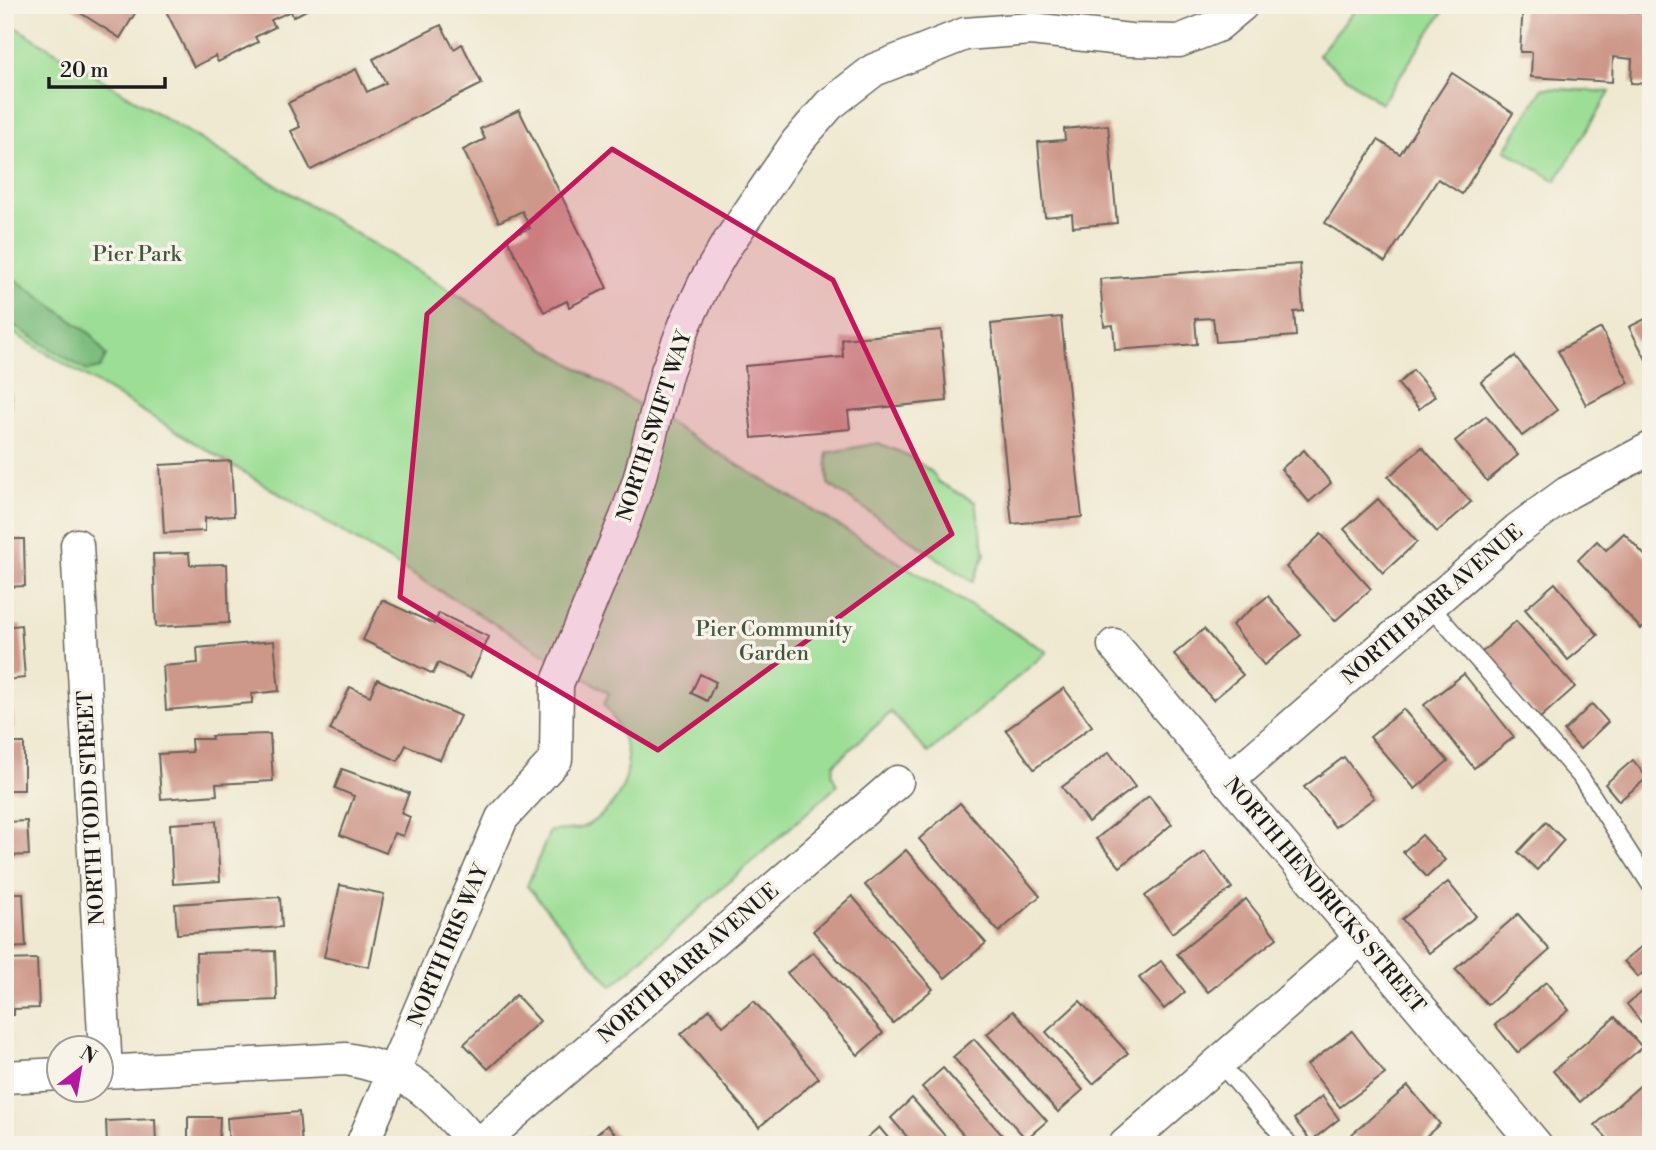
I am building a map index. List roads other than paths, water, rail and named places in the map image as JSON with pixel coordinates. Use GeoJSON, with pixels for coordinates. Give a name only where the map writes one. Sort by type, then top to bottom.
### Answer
{"type":"FeatureCollection","features":[{"type":"Feature","properties":{"kind":"street","name":"NORTH SWIFT WAY"},"geometry":{"type":"LineString","coordinates":[[556,760],[557,684],[626,517],[639,480],[667,371],[687,322],[724,249],[797,142],[828,105],[874,70],[965,34],[1031,29],[1130,40],[1180,41],[1217,26],[1242,5]]}},
{"type":"Feature","properties":{"kind":"street","name":"NORTH BARR AVENUE"},"geometry":{"type":"LineString","coordinates":[[1228,781],[1542,510],[1567,493],[1651,448]]}},
{"type":"Feature","properties":{"kind":"street","name":"NORTH TODD STREET"},"geometry":{"type":"LineString","coordinates":[[76,545],[102,1034]]}},
{"type":"Feature","properties":{"kind":"street","name":"NORTH HENDRICKS STREET"},"geometry":{"type":"LineString","coordinates":[[1114,645],[1536,1145]]}},
{"type":"Feature","properties":{"kind":"street","name":"NORTH IRIS WAY"},"geometry":{"type":"LineString","coordinates":[[362,1145],[502,818],[556,760]]}},
{"type":"Feature","properties":{"kind":"street","name":"NORTH BARR AVENUE"},"geometry":{"type":"LineString","coordinates":[[478,1145],[897,782]]}},
{"type":"Feature","properties":{"kind":"street"},"geometry":{"type":"LineString","coordinates":[[1125,1145],[1362,937]]}},
{"type":"Feature","properties":{"kind":"street"},"geometry":{"type":"LineString","coordinates":[[116,1070],[346,1059],[393,1071],[413,1081],[431,1095],[478,1145]]}},
{"type":"Feature","properties":{"kind":"street"},"geometry":{"type":"LineString","coordinates":[[5,1077],[46,1075]]}},
{"type":"Feature","properties":{"kind":"lane"},"geometry":{"type":"LineString","coordinates":[[1429,605],[1580,776],[1651,886]]}},
{"type":"Feature","properties":{"kind":"lane"},"geometry":{"type":"LineString","coordinates":[[1219,1062],[1290,1145]]}},
{"type":"Feature","properties":{"kind":"park label","name":"Pier Park"},"geometry":{"type":"Point","coordinates":[137,254]}},
{"type":"Feature","properties":{"kind":"park label","name":"Pier Community Garden"},"geometry":{"type":"Point","coordinates":[774,641]}}]}
